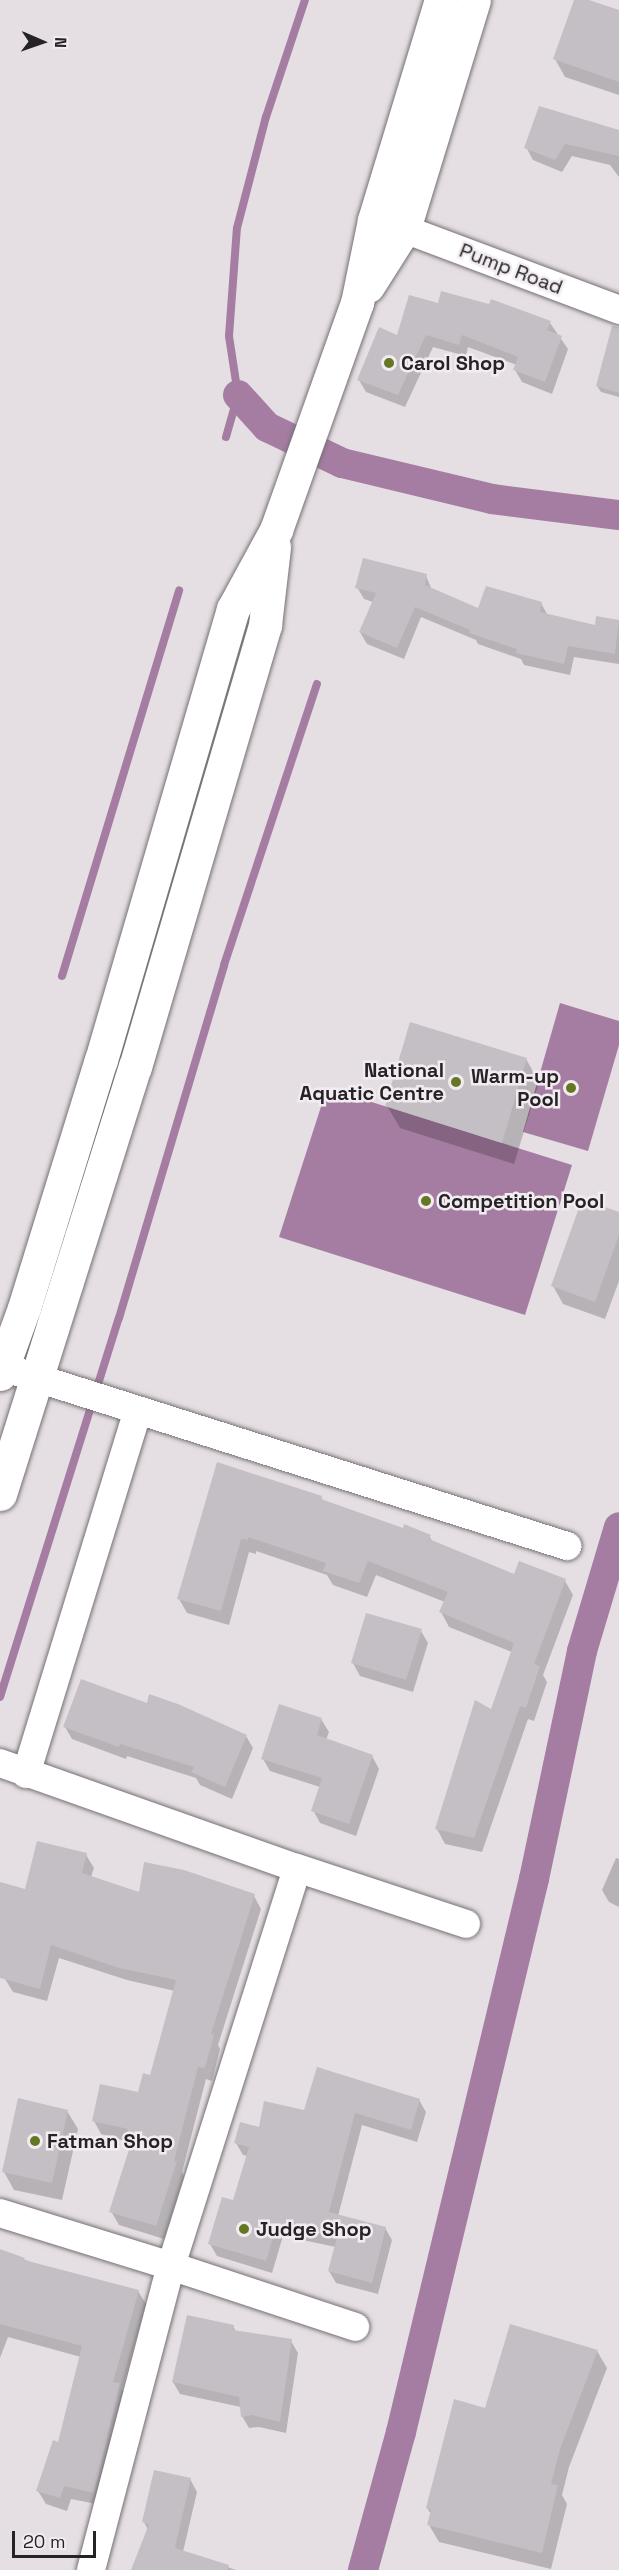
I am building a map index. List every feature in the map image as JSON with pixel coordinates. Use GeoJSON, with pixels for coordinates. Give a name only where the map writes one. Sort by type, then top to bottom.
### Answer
{"type":"FeatureCollection","features":[{"type":"Feature","properties":{"kind":"main road"},"geometry":{"type":"LineString","coordinates":[[1,1370],[24,1308],[101,1060],[232,609],[279,520],[354,312],[374,220],[441,0]]}},
{"type":"Feature","properties":{"kind":"main road"},"geometry":{"type":"LineString","coordinates":[[354,312],[404,229],[474,0]]}},
{"type":"Feature","properties":{"kind":"main road"},"geometry":{"type":"LineString","coordinates":[[0,1494],[49,1382],[135,1067],[265,624],[279,520]]}},
{"type":"Feature","properties":{"kind":"street","name":"Pump Road"},"geometry":{"type":"LineString","coordinates":[[404,229],[619,310]]}},
{"type":"Feature","properties":{"kind":"street"},"geometry":{"type":"LineString","coordinates":[[1,1370],[49,1382],[567,1546]]}},
{"type":"Feature","properties":{"kind":"street"},"geometry":{"type":"LineString","coordinates":[[138,1411],[14,1768],[297,1868],[466,1924]]}},
{"type":"Feature","properties":{"kind":"street"},"geometry":{"type":"LineString","coordinates":[[91,2570],[171,2265],[297,1868]]}},
{"type":"Feature","properties":{"kind":"street"},"geometry":{"type":"LineString","coordinates":[[0,2213],[171,2265],[355,2327]]}},
{"type":"Feature","properties":{"kind":"shaded area","name":"Warm-up Pool"},"geometry":{"type":"Polygon","coordinates":[[[560,1003],[619,1021],[619,1045],[588,1151],[523,1132],[560,1003]]]}},
{"type":"Feature","properties":{"kind":"shaded area","name":"Competition Pool"},"geometry":{"type":"Polygon","coordinates":[[[327,1088],[572,1165],[525,1315],[279,1237],[327,1088]]]}},
{"type":"Feature","properties":{"kind":"building"},"geometry":{"type":"Polygon","coordinates":[[[574,0],[589,0],[619,10],[619,82],[553,59],[574,0]]]}},
{"type":"Feature","properties":{"kind":"building"},"geometry":{"type":"Polygon","coordinates":[[[539,106],[619,130],[619,156],[565,144],[555,160],[524,148],[539,106]]]}},
{"type":"Feature","properties":{"kind":"building"},"geometry":{"type":"Polygon","coordinates":[[[441,291],[489,304],[491,299],[551,321],[547,330],[562,336],[545,382],[513,370],[518,357],[462,335],[459,345],[426,335],[398,395],[357,380],[379,327],[397,335],[409,295],[438,303],[441,291]]]}},
{"type":"Feature","properties":{"kind":"building"},"geometry":{"type":"Polygon","coordinates":[[[612,326],[619,327],[619,393],[596,386],[612,326]]]}},
{"type":"Feature","properties":{"kind":"building"},"geometry":{"type":"Polygon","coordinates":[[[363,558],[427,574],[425,585],[478,608],[486,586],[542,602],[540,612],[595,625],[596,616],[619,620],[615,654],[568,646],[564,664],[516,653],[517,649],[469,633],[470,630],[415,607],[397,648],[359,632],[376,593],[355,588],[363,558]]]}},
{"type":"Feature","properties":{"kind":"building","name":"National Aquatic Centre"},"geometry":{"type":"Polygon","coordinates":[[[410,1022],[527,1058],[502,1143],[385,1106],[410,1022]]]}},
{"type":"Feature","properties":{"kind":"building"},"geometry":{"type":"Polygon","coordinates":[[[582,1199],[619,1212],[619,1235],[595,1302],[551,1286],[582,1199]]]}},
{"type":"Feature","properties":{"kind":"building"},"geometry":{"type":"Polygon","coordinates":[[[217,1462],[322,1496],[321,1499],[403,1528],[404,1524],[431,1535],[429,1539],[514,1574],[519,1561],[566,1579],[534,1664],[540,1666],[526,1708],[520,1706],[474,1838],[435,1829],[475,1700],[491,1709],[514,1643],[439,1612],[448,1592],[368,1561],[359,1583],[323,1571],[326,1563],[248,1537],[248,1540],[241,1539],[221,1611],[177,1599],[217,1462]]]}},
{"type":"Feature","properties":{"kind":"building"},"geometry":{"type":"Polygon","coordinates":[[[366,1613],[422,1629],[406,1680],[351,1663],[366,1613]]]}},
{"type":"Feature","properties":{"kind":"building"},"geometry":{"type":"Polygon","coordinates":[[[81,1679],[147,1703],[149,1694],[178,1704],[247,1735],[225,1787],[191,1772],[194,1767],[120,1744],[119,1747],[63,1727],[81,1679]]]}},
{"type":"Feature","properties":{"kind":"building"},"geometry":{"type":"Polygon","coordinates":[[[279,1704],[322,1718],[317,1735],[373,1755],[349,1824],[311,1811],[322,1778],[261,1759],[279,1704]]]}},
{"type":"Feature","properties":{"kind":"building"},"geometry":{"type":"Polygon","coordinates":[[[37,1841],[87,1853],[82,1873],[139,1892],[144,1862],[184,1870],[255,1894],[211,2034],[214,2035],[205,2068],[198,2067],[174,2161],[177,2161],[156,2226],[109,2212],[133,2137],[127,2136],[128,2129],[92,2121],[100,2084],[138,2092],[143,2073],[150,2075],[176,1980],[119,1968],[51,1945],[40,1989],[0,1978],[0,1882],[25,1889],[37,1841]]]}},
{"type":"Feature","properties":{"kind":"building"},"geometry":{"type":"Polygon","coordinates":[[[317,2067],[420,2099],[411,2130],[355,2113],[329,2212],[386,2227],[372,2283],[328,2271],[337,2237],[277,2224],[266,2261],[208,2244],[222,2197],[233,2200],[249,2147],[234,2143],[240,2122],[259,2127],[264,2101],[304,2110],[317,2067]]]}},
{"type":"Feature","properties":{"kind":"building","name":"Fatman Shop"},"geometry":{"type":"Polygon","coordinates":[[[18,2098],[68,2110],[52,2183],[2,2172],[18,2098]]]}},
{"type":"Feature","properties":{"kind":"building"},"geometry":{"type":"Polygon","coordinates":[[[0,2249],[25,2258],[24,2260],[139,2290],[113,2382],[120,2383],[94,2493],[64,2486],[60,2498],[36,2491],[53,2440],[58,2442],[82,2346],[0,2324],[0,2249]]]}},
{"type":"Feature","properties":{"kind":"building"},"geometry":{"type":"Polygon","coordinates":[[[187,2315],[234,2325],[233,2330],[292,2339],[280,2422],[252,2415],[241,2417],[239,2397],[172,2382],[187,2315]]]}},
{"type":"Feature","properties":{"kind":"building"},"geometry":{"type":"Polygon","coordinates":[[[510,2324],[598,2350],[560,2449],[551,2484],[558,2485],[542,2553],[427,2525],[431,2510],[426,2508],[454,2399],[485,2408],[510,2324]]]}},
{"type":"Feature","properties":{"kind":"building"},"geometry":{"type":"Polygon","coordinates":[[[154,2470],[191,2478],[175,2548],[229,2565],[228,2570],[131,2570],[149,2524],[142,2522],[154,2470]]]}},
{"type":"Feature","properties":{"kind":"waterway"},"geometry":{"type":"LineString","coordinates":[[226,437],[238,395],[229,336],[237,228],[266,117],[305,0]]}},
{"type":"Feature","properties":{"kind":"waterway"},"geometry":{"type":"LineString","coordinates":[[238,395],[267,427],[342,463],[492,499],[619,515]]}},
{"type":"Feature","properties":{"kind":"waterway"},"geometry":{"type":"LineString","coordinates":[[62,976],[179,590]]}},
{"type":"Feature","properties":{"kind":"waterway"},"geometry":{"type":"LineString","coordinates":[[0,1697],[119,1318],[224,965],[317,684]]}},
{"type":"Feature","properties":{"kind":"waterway"},"geometry":{"type":"LineString","coordinates":[[363,2570],[401,2432],[534,1879],[582,1651],[619,1527]]}},
{"type":"Feature","properties":{"kind":"place","name":"Carol Shop"},"geometry":{"type":"Point","coordinates":[389,363]}},
{"type":"Feature","properties":{"kind":"place","name":"National Aquatic Centre"},"geometry":{"type":"Point","coordinates":[456,1082]}},
{"type":"Feature","properties":{"kind":"place","name":"Warm-up Pool"},"geometry":{"type":"Point","coordinates":[571,1088]}},
{"type":"Feature","properties":{"kind":"place","name":"Competition Pool"},"geometry":{"type":"Point","coordinates":[426,1201]}},
{"type":"Feature","properties":{"kind":"place","name":"Fatman Shop"},"geometry":{"type":"Point","coordinates":[35,2141]}},
{"type":"Feature","properties":{"kind":"place","name":"Judge Shop"},"geometry":{"type":"Point","coordinates":[244,2229]}}]}
